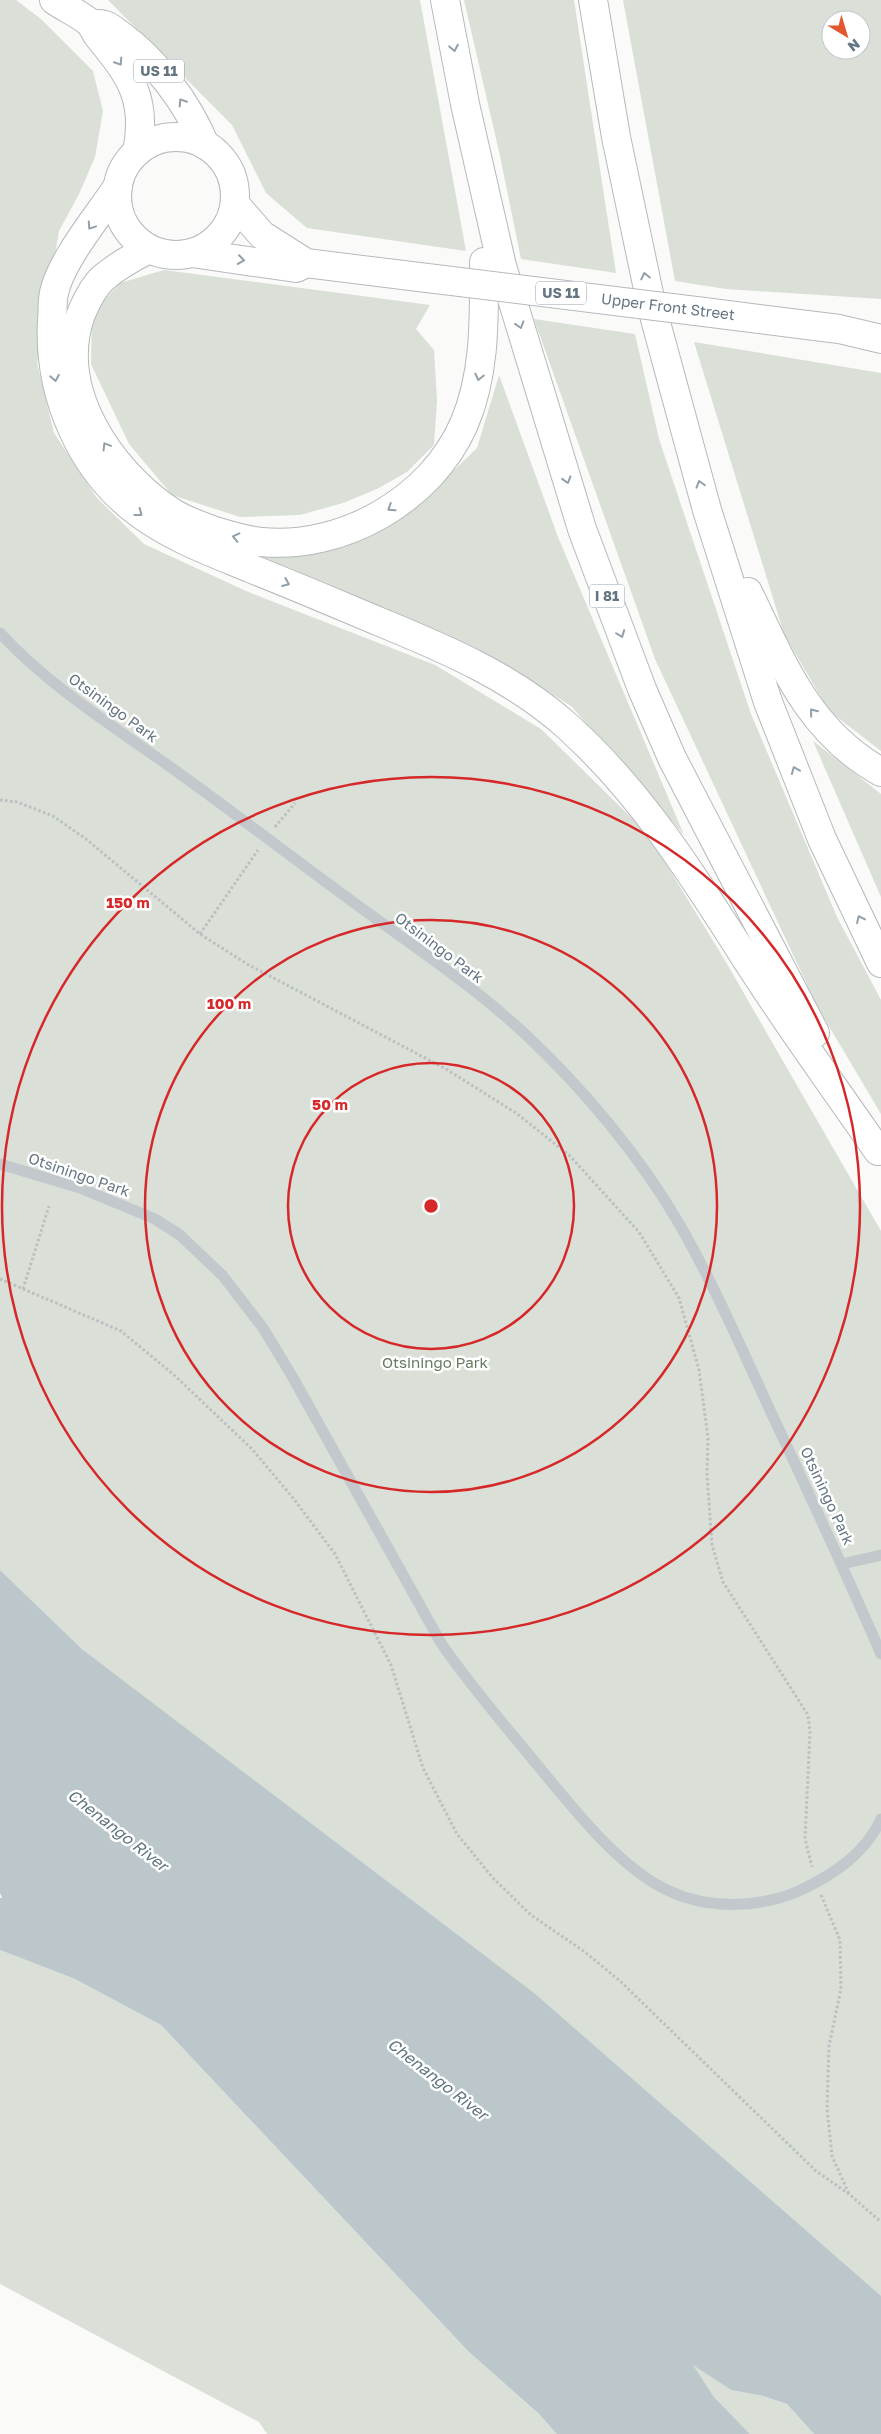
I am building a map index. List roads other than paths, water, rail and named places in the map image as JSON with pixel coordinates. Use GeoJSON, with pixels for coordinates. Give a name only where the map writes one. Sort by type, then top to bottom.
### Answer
{"type":"FeatureCollection","features":[{"type":"Feature","properties":{"kind":"main road","name":"Upper Front Street"},"geometry":{"type":"LineString","coordinates":[[54,0],[90,23],[119,60],[133,88],[140,121],[137,152]]}},
{"type":"Feature","properties":{"kind":"main road","name":"I 81"},"geometry":{"type":"LineString","coordinates":[[445,0],[502,266],[582,529],[642,689],[672,758],[729,871],[879,1154]]}},
{"type":"Feature","properties":{"kind":"main road"},"geometry":{"type":"LineString","coordinates":[[592,0],[616,136],[652,308],[707,510],[768,702],[822,839],[881,963]]}},
{"type":"Feature","properties":{"kind":"main road","name":"Upper Front Street"},"geometry":{"type":"LineString","coordinates":[[90,23],[105,24],[127,40],[150,61],[180,99],[205,145]]}},
{"type":"Feature","properties":{"kind":"main road","name":"Upper Front Street"},"geometry":{"type":"LineString","coordinates":[[192,253],[210,245],[221,235],[231,219],[235,204],[234,184],[228,170],[217,154],[205,145],[187,138],[168,138],[149,143],[137,152],[125,167],[118,186],[118,208],[122,219],[130,232],[149,249],[170,255],[192,253],[296,268],[306,264]]}},
{"type":"Feature","properties":{"kind":"main road"},"geometry":{"type":"LineString","coordinates":[[118,186],[65,264],[54,292],[50,346],[55,382],[64,411],[77,440],[111,489],[140,514],[181,539],[435,645],[514,686],[567,726],[637,798],[700,885],[753,970],[879,1154]]}},
{"type":"Feature","properties":{"kind":"main road"},"geometry":{"type":"LineString","coordinates":[[149,249],[125,261],[102,279],[86,304],[76,328],[73,371],[87,414],[131,481],[170,512],[197,525],[231,536],[261,542],[291,542],[321,537],[351,529],[403,500],[429,475],[445,456],[464,426],[475,396],[481,368],[484,308],[484,188]]}},
{"type":"Feature","properties":{"kind":"main road","name":"Upper Front Street"},"geometry":{"type":"LineString","coordinates":[[235,204],[262,235],[306,264],[839,329],[881,339]]}},
{"type":"Feature","properties":{"kind":"main road"},"geometry":{"type":"LineString","coordinates":[[707,510],[780,660],[802,699],[832,736],[859,760],[881,772]]}},
{"type":"Feature","properties":{"kind":"lane","name":"Otsiningo Park"},"geometry":{"type":"LineString","coordinates":[[0,633],[44,676],[204,791],[266,839],[450,973],[522,1031],[558,1067],[612,1128],[643,1169],[678,1223],[709,1278],[842,1564],[881,1654]]}},
{"type":"Feature","properties":{"kind":"lane","name":"Otsiningo Park"},"geometry":{"type":"LineString","coordinates":[[0,1164],[80,1188],[155,1219],[180,1235],[223,1276],[263,1328],[292,1376],[441,1643],[472,1687],[573,1808],[613,1850],[652,1882],[692,1900],[739,1906],[785,1897],[815,1883],[846,1864],[860,1850],[881,1819]]}},
{"type":"Feature","properties":{"kind":"lane"},"geometry":{"type":"LineString","coordinates":[[842,1564],[881,1555]]}},
{"type":"Feature","properties":{"kind":"water","name":"Chenango River"},"geometry":{"type":"Polygon","coordinates":[[[0,1570],[83,1650],[534,1993],[881,2296],[881,2434],[814,2434],[787,2404],[763,2396],[731,2390],[693,2365],[714,2397],[750,2434],[557,2434],[538,2413],[468,2351],[161,2025],[75,1979],[0,1950],[0,1898],[2,1898],[0,1893],[0,1570]]]}}]}
